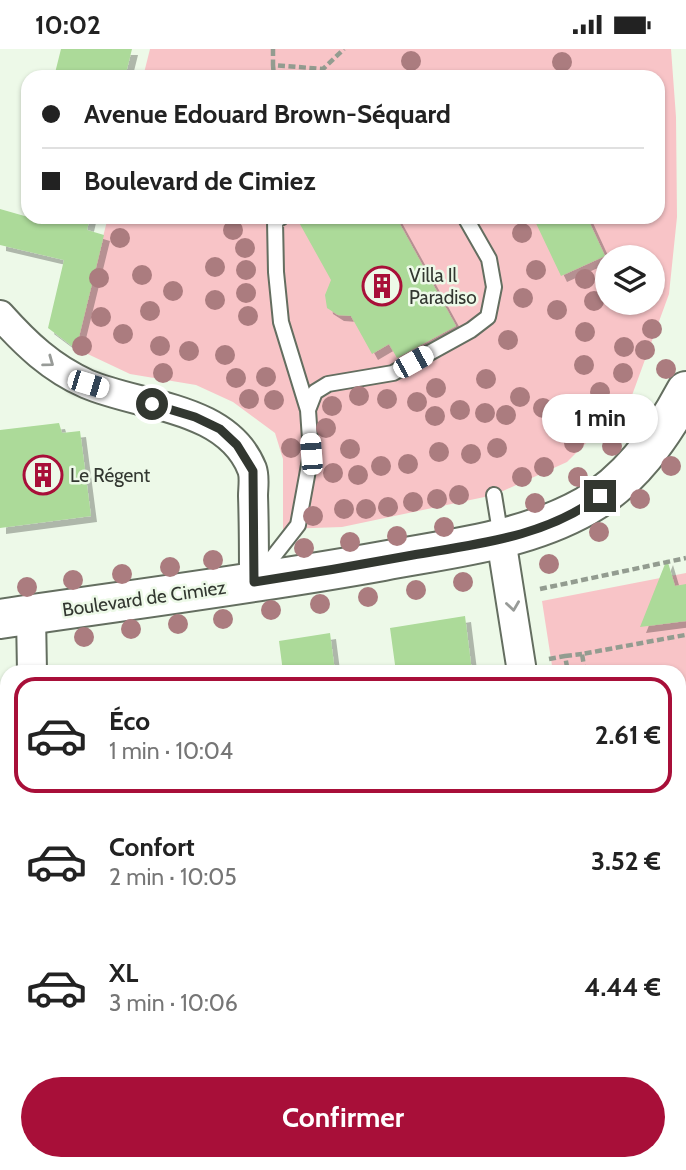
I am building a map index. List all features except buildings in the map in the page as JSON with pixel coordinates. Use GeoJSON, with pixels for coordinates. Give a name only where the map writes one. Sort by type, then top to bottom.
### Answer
{"type":"FeatureCollection","features":[{"type":"Feature","properties":{"kind":"main road","name":"Boulevard de Cimiez"},"geometry":{"type":"LineString","coordinates":[[15,617],[254,582],[501,540],[543,527],[588,505],[640,461],[668,425],[686,391]]}},
{"type":"Feature","properties":{"kind":"street"},"geometry":{"type":"LineString","coordinates":[[0,315],[27,346],[56,368],[88,384],[195,417],[220,429],[237,445],[253,471],[254,582]]}},
{"type":"Feature","properties":{"kind":"street"},"geometry":{"type":"LineString","coordinates":[[501,540],[521,665]]}},
{"type":"Feature","properties":{"kind":"street"},"geometry":{"type":"LineString","coordinates":[[15,617],[30,665]]}},
{"type":"Feature","properties":{"kind":"lane"},"geometry":{"type":"LineString","coordinates":[[254,582],[298,525],[311,454],[308,410],[281,322],[276,272],[278,224]]}},
{"type":"Feature","properties":{"kind":"lane"},"geometry":{"type":"LineString","coordinates":[[308,410],[315,393],[328,384],[393,373],[471,330],[488,317],[495,287],[489,259],[469,224]]}},
{"type":"Feature","properties":{"kind":"lane"},"geometry":{"type":"LineString","coordinates":[[494,495],[501,540]]}},
{"type":"Feature","properties":{"kind":"path"},"geometry":{"type":"LineString","coordinates":[[273,49],[273,70]]}},
{"type":"Feature","properties":{"kind":"path"},"geometry":{"type":"LineString","coordinates":[[273,65],[323,69],[344,49]]}},
{"type":"Feature","properties":{"kind":"path"},"geometry":{"type":"LineString","coordinates":[[511,595],[686,558]]}},
{"type":"Feature","properties":{"kind":"path"},"geometry":{"type":"LineString","coordinates":[[565,656],[685,635]]}},
{"type":"Feature","properties":{"kind":"path"},"geometry":{"type":"LineString","coordinates":[[582,654],[584,665]]}},
{"type":"Feature","properties":{"kind":"shaded area"},"geometry":{"type":"Polygon","coordinates":[[[150,49],[671,49],[676,117],[677,217],[669,294],[665,305],[665,245],[595,245],[595,315],[661,315],[631,398],[567,462],[494,495],[342,527],[283,529],[283,459],[275,433],[233,402],[196,385],[130,374],[75,348],[106,224],[665,224],[665,70],[145,70],[150,49]]]}},
{"type":"Feature","properties":{"kind":"shaded area"},"geometry":{"type":"Polygon","coordinates":[[[686,573],[686,665],[552,665],[542,601],[686,573]]]}},
{"type":"Feature","properties":{"kind":"place","name":"Villa Il Paradiso"},"geometry":{"type":"Point","coordinates":[382,286]}},
{"type":"Feature","properties":{"kind":"place","name":"Le Régent"},"geometry":{"type":"Point","coordinates":[43,475]}},
{"type":"Feature","properties":{"kind":"route"},"geometry":{"type":"LineString","coordinates":[[152,404],[195,417],[220,429],[237,445],[253,471],[254,582],[501,540],[543,527],[588,505],[600,496]]}}]}
